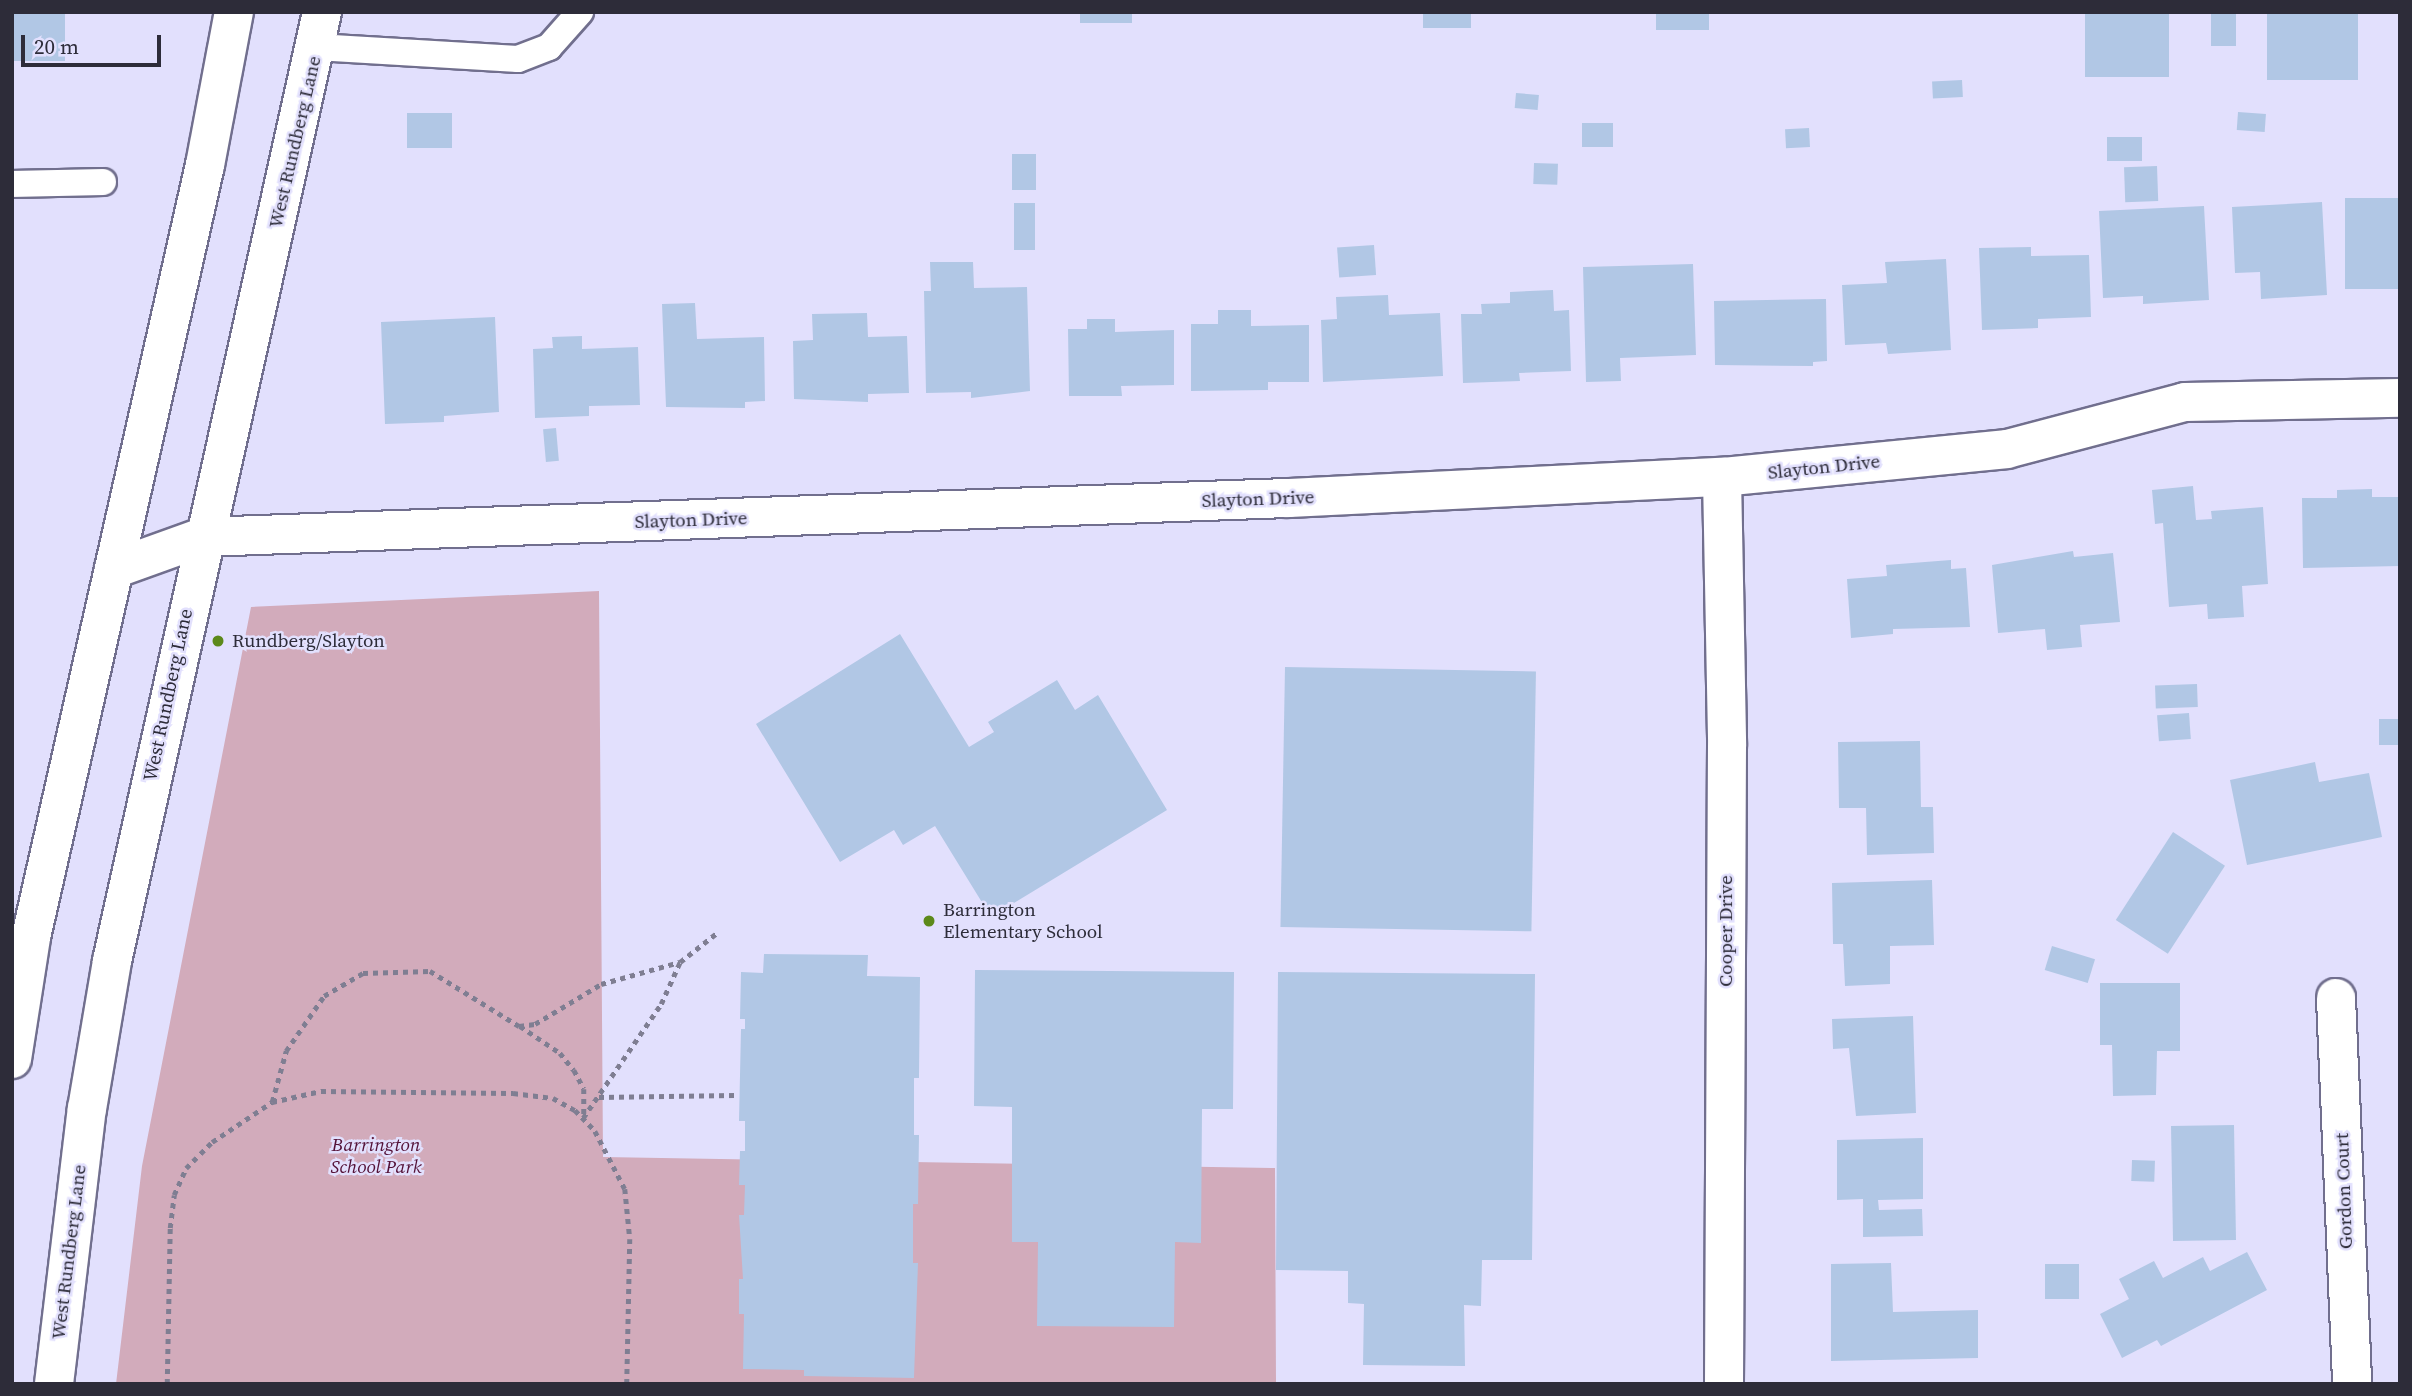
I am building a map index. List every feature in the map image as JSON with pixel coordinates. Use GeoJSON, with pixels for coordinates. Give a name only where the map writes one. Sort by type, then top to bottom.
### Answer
{"type":"FeatureCollection","features":[{"type":"Feature","properties":{"kind":"street"},"geometry":{"type":"LineString","coordinates":[[12,1059],[31,937],[114,569],[234,12]]}},
{"type":"Feature","properties":{"kind":"street","name":"West Rundberg Lane"},"geometry":{"type":"LineString","coordinates":[[54,1384],[82,1149],[112,961],[203,537],[319,30]]}},
{"type":"Feature","properties":{"kind":"street","name":"Slayton Drive"},"geometry":{"type":"LineString","coordinates":[[114,569],[203,537],[1289,498],[1722,477],[2007,449],[2185,402],[2400,398]]}},
{"type":"Feature","properties":{"kind":"street","name":"Cooper Drive"},"geometry":{"type":"LineString","coordinates":[[1722,477],[1727,746],[1724,1384]]}},
{"type":"Feature","properties":{"kind":"street","name":"Gordon Court"},"geometry":{"type":"LineString","coordinates":[[2336,998],[2352,1384]]}},
{"type":"Feature","properties":{"kind":"lane"},"geometry":{"type":"LineString","coordinates":[[319,30],[518,59],[549,47],[580,12]]}},
{"type":"Feature","properties":{"kind":"lane"},"geometry":{"type":"LineString","coordinates":[[12,184],[103,182]]}},
{"type":"Feature","properties":{"kind":"path"},"geometry":{"type":"LineString","coordinates":[[519,1026],[535,1024],[601,984],[680,962],[718,932]]}},
{"type":"Feature","properties":{"kind":"path"},"geometry":{"type":"LineString","coordinates":[[583,1118],[661,1004],[680,962]]}},
{"type":"Feature","properties":{"kind":"path"},"geometry":{"type":"LineString","coordinates":[[272,1102],[286,1051],[324,996],[363,973],[430,971],[553,1048],[574,1070],[587,1101],[583,1118]]}},
{"type":"Feature","properties":{"kind":"path"},"geometry":{"type":"LineString","coordinates":[[167,1384],[174,1195],[186,1168],[212,1142],[272,1102],[321,1091],[513,1093],[553,1098],[583,1118],[612,1158],[625,1189],[630,1239],[627,1384]]}},
{"type":"Feature","properties":{"kind":"path"},"geometry":{"type":"LineString","coordinates":[[598,1097],[735,1095]]}},
{"type":"Feature","properties":{"kind":"green space","name":"Barrington School Park"},"geometry":{"type":"Polygon","coordinates":[[[599,591],[603,1157],[1275,1168],[1276,1384],[116,1384],[142,1166],[251,607],[599,591]]]}},
{"type":"Feature","properties":{"kind":"building"},"geometry":{"type":"Polygon","coordinates":[[[12,12],[65,12],[65,61],[12,61],[12,12]]]}},
{"type":"Feature","properties":{"kind":"building"},"geometry":{"type":"Polygon","coordinates":[[[1080,12],[1132,12],[1132,23],[1080,23],[1080,12]]]}},
{"type":"Feature","properties":{"kind":"building"},"geometry":{"type":"Polygon","coordinates":[[[1423,12],[1471,12],[1471,28],[1423,28],[1423,12]]]}},
{"type":"Feature","properties":{"kind":"building"},"geometry":{"type":"Polygon","coordinates":[[[1656,12],[1709,12],[1709,30],[1656,30],[1656,12]]]}},
{"type":"Feature","properties":{"kind":"building"},"geometry":{"type":"Polygon","coordinates":[[[2085,12],[2169,12],[2169,77],[2085,77],[2085,12]]]}},
{"type":"Feature","properties":{"kind":"building"},"geometry":{"type":"Polygon","coordinates":[[[2211,12],[2236,12],[2236,46],[2211,46],[2211,12]]]}},
{"type":"Feature","properties":{"kind":"building"},"geometry":{"type":"Polygon","coordinates":[[[2267,12],[2358,12],[2358,80],[2267,80],[2267,12]]]}},
{"type":"Feature","properties":{"kind":"building"},"geometry":{"type":"Polygon","coordinates":[[[1962,80],[1963,97],[1933,99],[1932,82],[1962,80]]]}},
{"type":"Feature","properties":{"kind":"building"},"geometry":{"type":"Polygon","coordinates":[[[1516,93],[1539,95],[1538,110],[1515,108],[1516,93]]]}},
{"type":"Feature","properties":{"kind":"building"},"geometry":{"type":"Polygon","coordinates":[[[2238,112],[2266,114],[2265,132],[2237,130],[2238,112]]]}},
{"type":"Feature","properties":{"kind":"building"},"geometry":{"type":"Polygon","coordinates":[[[407,113],[452,113],[452,148],[407,148],[407,113]]]}},
{"type":"Feature","properties":{"kind":"building"},"geometry":{"type":"Polygon","coordinates":[[[1582,123],[1613,123],[1613,147],[1582,147],[1582,123]]]}},
{"type":"Feature","properties":{"kind":"building"},"geometry":{"type":"Polygon","coordinates":[[[1809,128],[1810,147],[1786,148],[1785,129],[1809,128]]]}},
{"type":"Feature","properties":{"kind":"building"},"geometry":{"type":"Polygon","coordinates":[[[2107,137],[2142,137],[2142,161],[2107,161],[2107,137]]]}},
{"type":"Feature","properties":{"kind":"building"},"geometry":{"type":"Polygon","coordinates":[[[1012,154],[1036,154],[1036,190],[1012,190],[1012,154]]]}},
{"type":"Feature","properties":{"kind":"building"},"geometry":{"type":"Polygon","coordinates":[[[1534,163],[1558,164],[1557,185],[1533,184],[1534,163]]]}},
{"type":"Feature","properties":{"kind":"building"},"geometry":{"type":"Polygon","coordinates":[[[2157,166],[2158,201],[2125,202],[2124,167],[2157,166]]]}},
{"type":"Feature","properties":{"kind":"building"},"geometry":{"type":"Polygon","coordinates":[[[2345,198],[2400,198],[2400,289],[2345,289],[2345,198]]]}},
{"type":"Feature","properties":{"kind":"building"},"geometry":{"type":"Polygon","coordinates":[[[2322,202],[2327,295],[2261,299],[2260,272],[2235,273],[2232,207],[2322,202]]]}},
{"type":"Feature","properties":{"kind":"building"},"geometry":{"type":"Polygon","coordinates":[[[1014,203],[1035,203],[1035,250],[1014,250],[1014,203]]]}},
{"type":"Feature","properties":{"kind":"building"},"geometry":{"type":"Polygon","coordinates":[[[2204,206],[2209,300],[2143,304],[2143,296],[2103,298],[2099,211],[2204,206]]]}},
{"type":"Feature","properties":{"kind":"building"},"geometry":{"type":"Polygon","coordinates":[[[1374,245],[1376,275],[1339,278],[1337,248],[1374,245]]]}},
{"type":"Feature","properties":{"kind":"building"},"geometry":{"type":"Polygon","coordinates":[[[2031,247],[2031,256],[2089,255],[2091,317],[2038,319],[2038,328],[1982,330],[1979,248],[2031,247]]]}},
{"type":"Feature","properties":{"kind":"building"},"geometry":{"type":"Polygon","coordinates":[[[1946,259],[1951,350],[1888,354],[1886,343],[1845,345],[1842,285],[1887,283],[1885,262],[1946,259]]]}},
{"type":"Feature","properties":{"kind":"building"},"geometry":{"type":"Polygon","coordinates":[[[930,262],[973,262],[974,288],[1027,287],[1030,391],[971,398],[971,392],[926,393],[924,291],[931,291],[930,262]]]}},
{"type":"Feature","properties":{"kind":"building"},"geometry":{"type":"Polygon","coordinates":[[[1693,264],[1696,355],[1620,358],[1621,381],[1586,382],[1583,267],[1693,264]]]}},
{"type":"Feature","properties":{"kind":"building"},"geometry":{"type":"Polygon","coordinates":[[[1553,290],[1554,311],[1569,310],[1571,371],[1519,373],[1520,381],[1463,383],[1461,314],[1482,314],[1481,304],[1510,303],[1510,292],[1553,290]]]}},
{"type":"Feature","properties":{"kind":"building"},"geometry":{"type":"Polygon","coordinates":[[[1388,295],[1389,315],[1440,313],[1443,376],[1323,382],[1321,320],[1337,319],[1336,297],[1388,295]]]}},
{"type":"Feature","properties":{"kind":"building"},"geometry":{"type":"Polygon","coordinates":[[[1826,299],[1827,361],[1813,362],[1813,366],[1715,365],[1714,301],[1826,299]]]}},
{"type":"Feature","properties":{"kind":"building"},"geometry":{"type":"Polygon","coordinates":[[[695,303],[697,339],[764,337],[765,401],[745,402],[745,408],[666,407],[662,304],[695,303]]]}},
{"type":"Feature","properties":{"kind":"building"},"geometry":{"type":"Polygon","coordinates":[[[1218,310],[1251,310],[1251,326],[1309,325],[1309,382],[1268,382],[1268,390],[1191,391],[1191,324],[1218,324],[1218,310]]]}},
{"type":"Feature","properties":{"kind":"building"},"geometry":{"type":"Polygon","coordinates":[[[867,313],[868,337],[907,336],[909,393],[868,394],[868,402],[794,399],[793,341],[813,340],[812,314],[867,313]]]}},
{"type":"Feature","properties":{"kind":"building"},"geometry":{"type":"Polygon","coordinates":[[[495,317],[499,412],[444,416],[444,422],[385,424],[381,322],[495,317]]]}},
{"type":"Feature","properties":{"kind":"building"},"geometry":{"type":"Polygon","coordinates":[[[1087,319],[1115,319],[1115,332],[1174,330],[1174,385],[1121,386],[1122,396],[1069,396],[1068,329],[1087,329],[1087,319]]]}},
{"type":"Feature","properties":{"kind":"building"},"geometry":{"type":"Polygon","coordinates":[[[582,336],[582,349],[638,347],[640,405],[589,406],[589,416],[535,418],[533,349],[553,348],[552,337],[582,336]]]}},
{"type":"Feature","properties":{"kind":"building"},"geometry":{"type":"Polygon","coordinates":[[[556,428],[559,461],[546,462],[543,429],[556,428]]]}},
{"type":"Feature","properties":{"kind":"building"},"geometry":{"type":"Polygon","coordinates":[[[2193,486],[2196,520],[2212,519],[2211,511],[2263,507],[2268,584],[2242,586],[2244,617],[2208,619],[2207,604],[2169,607],[2163,523],[2155,524],[2152,490],[2193,486]]]}},
{"type":"Feature","properties":{"kind":"building"},"geometry":{"type":"Polygon","coordinates":[[[2372,489],[2372,497],[2400,497],[2400,566],[2303,568],[2302,498],[2337,498],[2337,490],[2372,489]]]}},
{"type":"Feature","properties":{"kind":"building"},"geometry":{"type":"Polygon","coordinates":[[[2073,551],[2074,557],[2113,553],[2120,622],[2080,625],[2082,647],[2047,650],[2045,629],[1998,633],[1992,565],[2073,551]]]}},
{"type":"Feature","properties":{"kind":"building"},"geometry":{"type":"Polygon","coordinates":[[[1951,560],[1951,569],[1966,568],[1970,627],[1893,629],[1893,634],[1851,638],[1847,579],[1887,576],[1886,565],[1951,560]]]}},
{"type":"Feature","properties":{"kind":"building"},"geometry":{"type":"Polygon","coordinates":[[[900,634],[969,747],[994,732],[988,722],[1057,680],[1075,710],[1098,695],[1167,810],[991,917],[935,826],[903,845],[894,830],[840,862],[756,724],[900,634]]]}},
{"type":"Feature","properties":{"kind":"building"},"geometry":{"type":"Polygon","coordinates":[[[1285,667],[1536,671],[1531,931],[1280,927],[1285,667]]]}},
{"type":"Feature","properties":{"kind":"building"},"geometry":{"type":"Polygon","coordinates":[[[2197,684],[2198,707],[2156,708],[2155,685],[2197,684]]]}},
{"type":"Feature","properties":{"kind":"building"},"geometry":{"type":"Polygon","coordinates":[[[2189,713],[2191,739],[2159,741],[2157,715],[2189,713]]]}},
{"type":"Feature","properties":{"kind":"building"},"geometry":{"type":"Polygon","coordinates":[[[2379,719],[2400,719],[2400,745],[2379,745],[2379,719]]]}},
{"type":"Feature","properties":{"kind":"building"},"geometry":{"type":"Polygon","coordinates":[[[1920,741],[1921,807],[1933,807],[1934,853],[1867,855],[1866,808],[1839,808],[1838,742],[1920,741]]]}},
{"type":"Feature","properties":{"kind":"building"},"geometry":{"type":"Polygon","coordinates":[[[2315,762],[2319,782],[2369,773],[2382,837],[2247,865],[2230,780],[2315,762]]]}},
{"type":"Feature","properties":{"kind":"building"},"geometry":{"type":"Polygon","coordinates":[[[2173,832],[2225,866],[2168,954],[2116,920],[2173,832]]]}},
{"type":"Feature","properties":{"kind":"building"},"geometry":{"type":"Polygon","coordinates":[[[1932,880],[1934,945],[1890,946],[1890,984],[1845,986],[1843,944],[1833,944],[1832,883],[1932,880]]]}},
{"type":"Feature","properties":{"kind":"building"},"geometry":{"type":"Polygon","coordinates":[[[2052,946],[2095,959],[2088,983],[2045,970],[2052,946]]]}},
{"type":"Feature","properties":{"kind":"building"},"geometry":{"type":"Polygon","coordinates":[[[764,954],[868,955],[867,976],[920,977],[919,1078],[914,1078],[914,1135],[919,1135],[918,1204],[913,1204],[913,1263],[918,1263],[914,1378],[804,1376],[804,1370],[743,1369],[744,1314],[739,1314],[739,1279],[743,1279],[739,1215],[744,1215],[745,1185],[739,1185],[740,1151],[745,1151],[745,1121],[739,1121],[741,1029],[745,1029],[745,1019],[740,1019],[741,972],[763,973],[764,954]]]}},
{"type":"Feature","properties":{"kind":"building"},"geometry":{"type":"Polygon","coordinates":[[[975,970],[1234,972],[1233,1109],[1202,1109],[1201,1243],[1175,1242],[1174,1327],[1037,1326],[1038,1242],[1012,1242],[1012,1107],[974,1106],[975,970]]]}},
{"type":"Feature","properties":{"kind":"building"},"geometry":{"type":"Polygon","coordinates":[[[1278,972],[1535,974],[1532,1260],[1482,1260],[1481,1306],[1464,1305],[1465,1366],[1363,1365],[1364,1304],[1348,1303],[1348,1271],[1276,1270],[1278,972]]]}},
{"type":"Feature","properties":{"kind":"building"},"geometry":{"type":"Polygon","coordinates":[[[2100,983],[2180,983],[2180,1051],[2157,1051],[2156,1095],[2113,1096],[2112,1045],[2100,1045],[2100,983]]]}},
{"type":"Feature","properties":{"kind":"building"},"geometry":{"type":"Polygon","coordinates":[[[1913,1016],[1916,1113],[1856,1116],[1849,1048],[1833,1049],[1832,1019],[1913,1016]]]}},
{"type":"Feature","properties":{"kind":"building"},"geometry":{"type":"Polygon","coordinates":[[[2234,1125],[2236,1240],[2173,1241],[2171,1126],[2234,1125]]]}},
{"type":"Feature","properties":{"kind":"building"},"geometry":{"type":"Polygon","coordinates":[[[1923,1138],[1923,1199],[1878,1200],[1879,1210],[1922,1209],[1923,1236],[1863,1237],[1863,1199],[1837,1200],[1837,1140],[1923,1138]]]}},
{"type":"Feature","properties":{"kind":"building"},"geometry":{"type":"Polygon","coordinates":[[[2132,1160],[2155,1161],[2154,1182],[2131,1181],[2132,1160]]]}},
{"type":"Feature","properties":{"kind":"building"},"geometry":{"type":"Polygon","coordinates":[[[2247,1252],[2267,1290],[2161,1346],[2157,1340],[2122,1358],[2100,1314],[2129,1299],[2119,1279],[2154,1261],[2163,1278],[2203,1257],[2210,1271],[2247,1252]]]}},
{"type":"Feature","properties":{"kind":"building"},"geometry":{"type":"Polygon","coordinates":[[[1891,1263],[1893,1312],[1978,1310],[1978,1358],[1831,1361],[1831,1264],[1891,1263]]]}},
{"type":"Feature","properties":{"kind":"building"},"geometry":{"type":"Polygon","coordinates":[[[2045,1264],[2079,1264],[2079,1299],[2045,1299],[2045,1264]]]}},
{"type":"Feature","properties":{"kind":"place","name":"Rundberg/Slayton"},"geometry":{"type":"Point","coordinates":[218,641]}},
{"type":"Feature","properties":{"kind":"place","name":"Barrington Elementary School"},"geometry":{"type":"Point","coordinates":[929,921]}}]}
